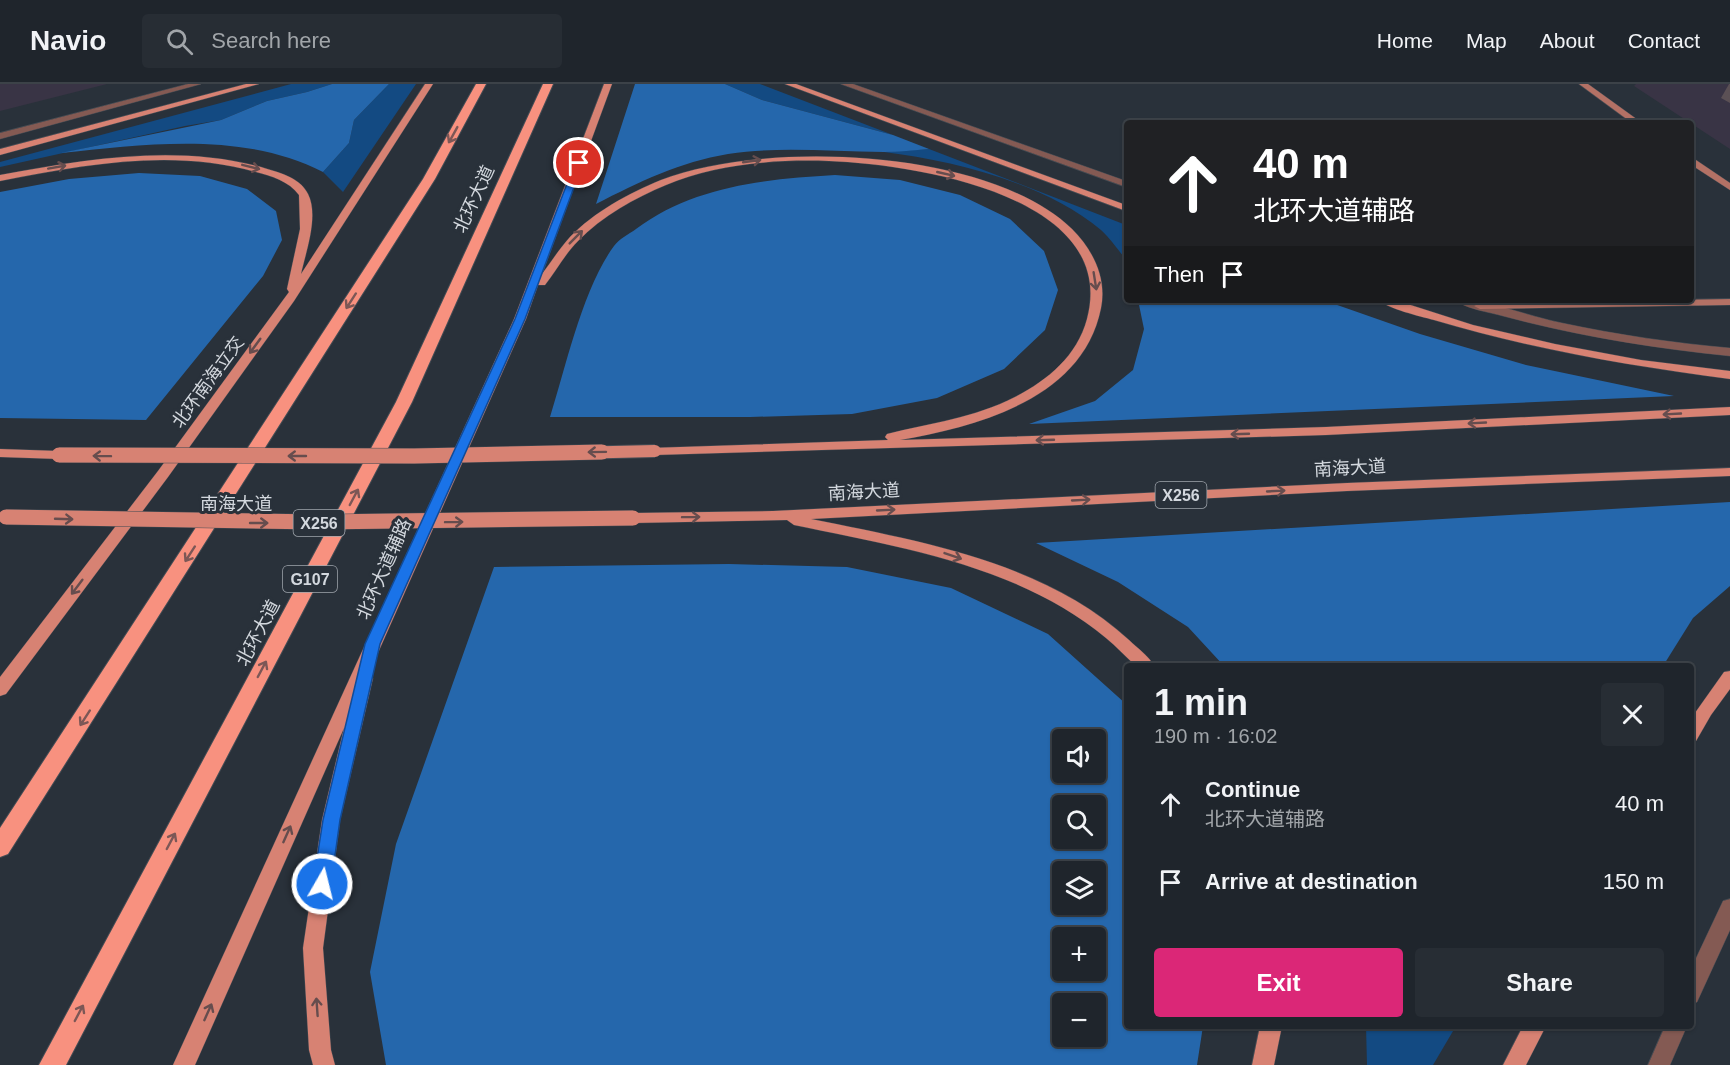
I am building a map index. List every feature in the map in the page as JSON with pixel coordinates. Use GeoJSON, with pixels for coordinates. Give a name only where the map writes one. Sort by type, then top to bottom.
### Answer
{"type":"FeatureCollection","features":[{"type":"Feature","properties":{"kind":"highway"},"geometry":{"type":"LineString","coordinates":[[0,847],[429,179],[481,84]]}},
{"type":"Feature","properties":{"kind":"highway","name":"北环大道"},"geometry":{"type":"LineString","coordinates":[[52,1065],[405,402],[548,84]]}},
{"type":"Feature","properties":{"kind":"main road"},"geometry":{"type":"LineString","coordinates":[[0,152],[255,84]]}},
{"type":"Feature","properties":{"kind":"main road","name":"北环南海立交"},"geometry":{"type":"LineString","coordinates":[[0,689],[163,474],[290,299],[429,84]]}},
{"type":"Feature","properties":{"kind":"main road","name":"北环大道辅路"},"geometry":{"type":"LineString","coordinates":[[184,1065],[520,319],[608,84]]}},
{"type":"Feature","properties":{"kind":"main road"},"geometry":{"type":"LineString","coordinates":[[789,84],[1124,207]]}},
{"type":"Feature","properties":{"kind":"main road"},"geometry":{"type":"LineString","coordinates":[[520,319],[546,273],[570,243],[590,223],[617,205],[682,176],[759,160],[838,157],[877,160],[957,177],[998,190],[1030,205],[1059,223],[1079,243],[1093,266],[1098,294],[1092,323],[1079,351],[1055,377],[1024,397],[990,412],[911,434],[833,447]]}},
{"type":"Feature","properties":{"kind":"main road"},"geometry":{"type":"LineString","coordinates":[[0,178],[61,166],[115,160],[168,158],[251,166],[285,178],[303,193],[308,211],[290,299]]}},
{"type":"Feature","properties":{"kind":"main road"},"geometry":{"type":"LineString","coordinates":[[1392,303],[1497,336],[1566,351],[1626,363],[1730,375]]}},
{"type":"Feature","properties":{"kind":"main road"},"geometry":{"type":"LineString","coordinates":[[0,453],[414,456],[655,452],[1326,431],[1730,411]]}},
{"type":"Feature","properties":{"kind":"main road","name":"南海大道"},"geometry":{"type":"LineString","coordinates":[[3,517],[160,523],[356,524],[773,516],[1347,487],[1730,472]]}},
{"type":"Feature","properties":{"kind":"main road"},"geometry":{"type":"LineString","coordinates":[[773,516],[944,553],[1016,578],[1080,612],[1130,649],[1143,663]]}},
{"type":"Feature","properties":{"kind":"main road"},"geometry":{"type":"LineString","coordinates":[[324,1065],[320,1050],[313,948],[331,820],[372,644]]}},
{"type":"Feature","properties":{"kind":"main road"},"geometry":{"type":"LineString","coordinates":[[1694,729],[1730,677]]}},
{"type":"Feature","properties":{"kind":"main road"},"geometry":{"type":"LineString","coordinates":[[1263,1065],[1270,1029]]}},
{"type":"Feature","properties":{"kind":"main road"},"geometry":{"type":"LineString","coordinates":[[1514,1065],[1533,1029]]}},
{"type":"Feature","properties":{"kind":"street"},"geometry":{"type":"LineString","coordinates":[[0,136],[197,84]]}},
{"type":"Feature","properties":{"kind":"street"},"geometry":{"type":"LineString","coordinates":[[845,84],[1124,183]]}},
{"type":"Feature","properties":{"kind":"street"},"geometry":{"type":"LineString","coordinates":[[1583,84],[1634,120]]}},
{"type":"Feature","properties":{"kind":"street"},"geometry":{"type":"LineString","coordinates":[[1694,162],[1730,187]]}},
{"type":"Feature","properties":{"kind":"street"},"geometry":{"type":"LineString","coordinates":[[1694,303],[1730,302]]}},
{"type":"Feature","properties":{"kind":"street"},"geometry":{"type":"LineString","coordinates":[[1470,303],[1589,332],[1730,352]]}},
{"type":"Feature","properties":{"kind":"street"},"geometry":{"type":"LineString","coordinates":[[1480,306],[1668,303]]}},
{"type":"Feature","properties":{"kind":"street"},"geometry":{"type":"LineString","coordinates":[[1694,986],[1730,908]]}},
{"type":"Feature","properties":{"kind":"street"},"geometry":{"type":"LineString","coordinates":[[1659,1065],[1675,1029]]}},
{"type":"Feature","properties":{"kind":"shaded area"},"geometry":{"type":"Polygon","coordinates":[[[0,84],[107,84],[0,111],[0,84]]]}},
{"type":"Feature","properties":{"kind":"shaded area"},"geometry":{"type":"Polygon","coordinates":[[[291,84],[332,84],[267,101],[221,120],[0,167],[0,162],[291,84]]]}},
{"type":"Feature","properties":{"kind":"shaded area"},"geometry":{"type":"Polygon","coordinates":[[[332,84],[389,84],[354,120],[349,143],[323,172],[292,159],[260,150],[228,146],[161,144],[61,153],[221,120],[267,101],[332,84]]]}},
{"type":"Feature","properties":{"kind":"shaded area"},"geometry":{"type":"Polygon","coordinates":[[[389,84],[416,84],[343,192],[323,172],[349,143],[354,120],[389,84]]]}},
{"type":"Feature","properties":{"kind":"shaded area"},"geometry":{"type":"Polygon","coordinates":[[[635,84],[725,84],[762,100],[893,135],[929,149],[884,152],[768,150],[728,154],[676,168],[596,204],[635,84]]]}},
{"type":"Feature","properties":{"kind":"shaded area"},"geometry":{"type":"Polygon","coordinates":[[[725,84],[760,84],[893,135],[762,100],[725,84]]]}},
{"type":"Feature","properties":{"kind":"shaded area"},"geometry":{"type":"Polygon","coordinates":[[[1636,84],[1730,84],[1730,149],[1694,125],[1694,120],[1686,120],[1634,86],[1636,84]]]}},
{"type":"Feature","properties":{"kind":"shaded area"},"geometry":{"type":"Polygon","coordinates":[[[929,149],[1124,224],[1124,257],[1101,230],[1079,214],[1026,187],[969,168],[884,152],[929,149]]]}},
{"type":"Feature","properties":{"kind":"shaded area"},"geometry":{"type":"Polygon","coordinates":[[[139,173],[200,176],[247,189],[276,211],[282,240],[263,276],[146,420],[0,418],[0,192],[69,179],[139,173]]]}},
{"type":"Feature","properties":{"kind":"shaded area"},"geometry":{"type":"Polygon","coordinates":[[[835,175],[900,180],[960,195],[1010,219],[1044,251],[1058,290],[1045,330],[1004,369],[937,398],[852,414],[750,417],[550,417],[584,305],[603,263],[619,241],[658,214],[706,194],[731,187],[783,179],[835,175]]]}},
{"type":"Feature","properties":{"kind":"shaded area"},"geometry":{"type":"Polygon","coordinates":[[[1139,303],[1332,303],[1420,334],[1526,365],[1674,396],[1029,424],[1095,401],[1133,370],[1144,329],[1139,303]]]}},
{"type":"Feature","properties":{"kind":"shaded area"},"geometry":{"type":"Polygon","coordinates":[[[1730,502],[1730,586],[1693,618],[1665,663],[1221,663],[1188,627],[1118,582],[1036,543],[1730,502]]]}},
{"type":"Feature","properties":{"kind":"shaded area"},"geometry":{"type":"Polygon","coordinates":[[[729,564],[847,567],[951,588],[1048,634],[1124,702],[1124,1029],[1203,1029],[1197,1065],[386,1065],[370,972],[396,844],[494,567],[729,564]]]}},
{"type":"Feature","properties":{"kind":"shaded area"},"geometry":{"type":"Polygon","coordinates":[[[1366,1029],[1454,1029],[1433,1065],[1367,1065],[1366,1029]]]}},
{"type":"Feature","properties":{"kind":"route"},"geometry":{"type":"LineString","coordinates":[[322,884],[331,820],[372,644],[520,319],[579,163]]}}]}
